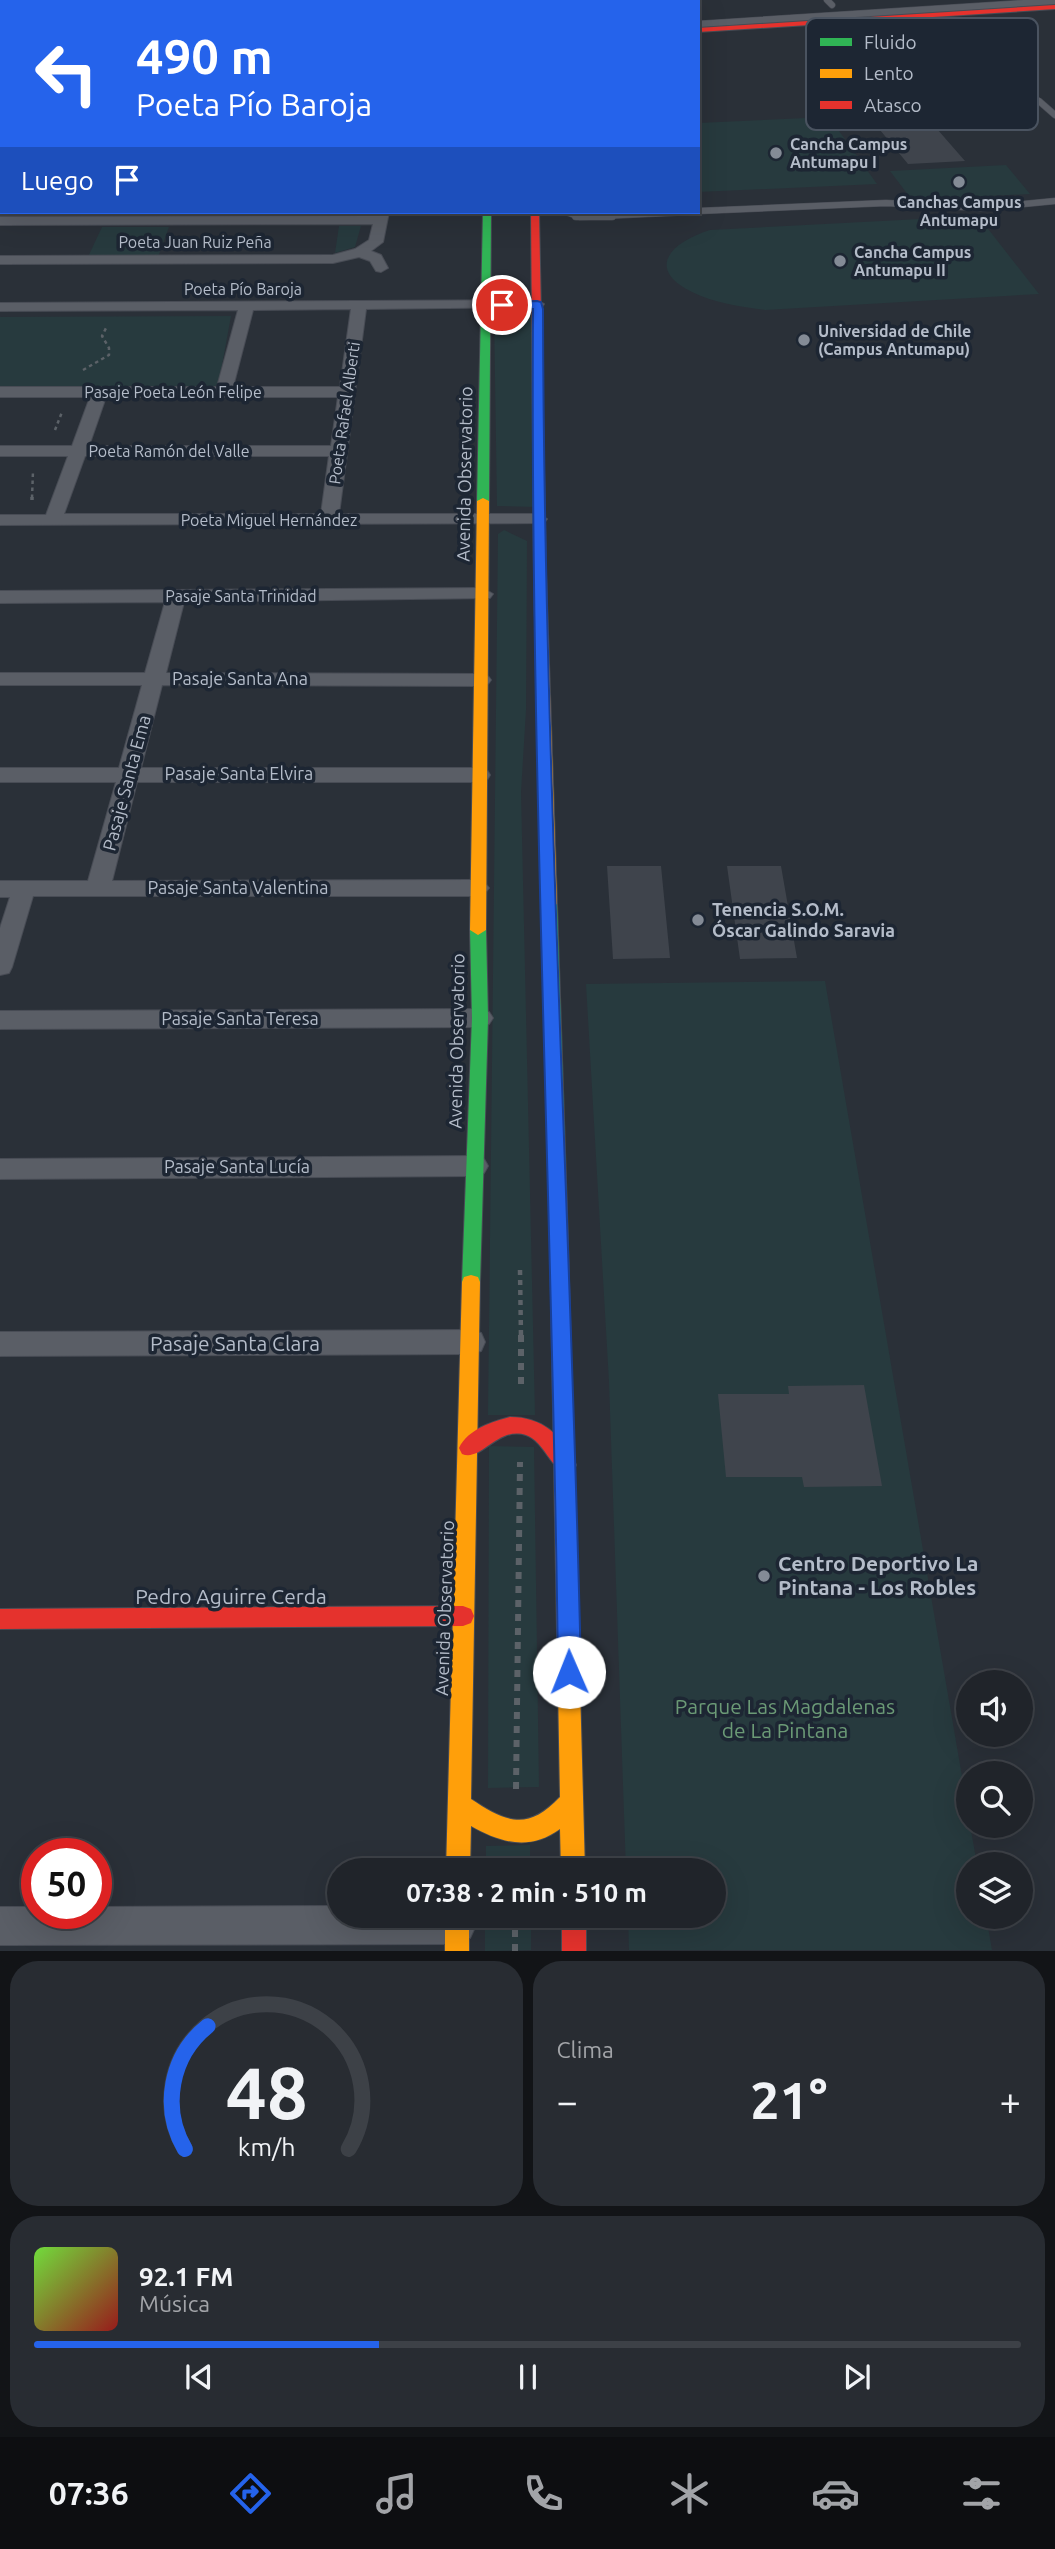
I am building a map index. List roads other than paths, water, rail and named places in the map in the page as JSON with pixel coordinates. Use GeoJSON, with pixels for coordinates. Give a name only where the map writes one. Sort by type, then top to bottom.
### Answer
{"type":"FeatureCollection","features":[{"type":"Feature","properties":{"kind":"main road"},"geometry":{"type":"LineString","coordinates":[[700,13],[829,3],[915,0]]}},
{"type":"Feature","properties":{"kind":"main road"},"geometry":{"type":"LineString","coordinates":[[884,18],[1055,7]]}},
{"type":"Feature","properties":{"kind":"main road"},"geometry":{"type":"LineString","coordinates":[[700,30],[806,23]]}},
{"type":"Feature","properties":{"kind":"main road","name":"Avenida Observatorio"},"geometry":{"type":"LineString","coordinates":[[458,1858],[474,1166],[480,1018],[477,888],[487,214]]}},
{"type":"Feature","properties":{"kind":"main road"},"geometry":{"type":"LineString","coordinates":[[536,214],[538,519],[566,1465],[573,1858]]}},
{"type":"Feature","properties":{"kind":"main road"},"geometry":{"type":"LineString","coordinates":[[469,1448],[478,1437],[491,1429],[521,1424],[551,1437],[561,1450],[566,1465]]}},
{"type":"Feature","properties":{"kind":"main road","name":"Pedro Aguirre Cerda"},"geometry":{"type":"LineString","coordinates":[[0,1619],[463,1616]]}},
{"type":"Feature","properties":{"kind":"main road"},"geometry":{"type":"LineString","coordinates":[[460,1805],[496,1830],[515,1833],[532,1832],[548,1825],[562,1815],[572,1801]]}},
{"type":"Feature","properties":{"kind":"main road"},"geometry":{"type":"LineString","coordinates":[[574,1928],[574,1951]]}},
{"type":"Feature","properties":{"kind":"street"},"geometry":{"type":"LineString","coordinates":[[0,221],[382,216],[376,243],[360,252]]}},
{"type":"Feature","properties":{"kind":"street"},"geometry":{"type":"LineString","coordinates":[[360,252],[380,261],[381,268]]}},
{"type":"Feature","properties":{"kind":"street","name":"Poeta Juan Ruiz Peña"},"geometry":{"type":"LineString","coordinates":[[0,260],[322,260],[360,252]]}},
{"type":"Feature","properties":{"kind":"street"},"geometry":{"type":"LineString","coordinates":[[224,392],[247,306]]}},
{"type":"Feature","properties":{"kind":"street","name":"Poeta Rafael Alberti"},"geometry":{"type":"LineString","coordinates":[[329,520],[359,306]]}},
{"type":"Feature","properties":{"kind":"street","name":"Poeta Pío Baroja"},"geometry":{"type":"LineString","coordinates":[[0,307],[538,307]]}},
{"type":"Feature","properties":{"kind":"street"},"geometry":{"type":"LineString","coordinates":[[53,520],[100,392]]}},
{"type":"Feature","properties":{"kind":"street","name":"Pasaje Poeta León Felipe"},"geometry":{"type":"LineString","coordinates":[[0,393],[347,392]]}},
{"type":"Feature","properties":{"kind":"street","name":"Poeta Ramón del Valle"},"geometry":{"type":"LineString","coordinates":[[0,451],[338,451]]}},
{"type":"Feature","properties":{"kind":"street","name":"Poeta Miguel Hernández"},"geometry":{"type":"LineString","coordinates":[[0,520],[538,519]]}},
{"type":"Feature","properties":{"kind":"street","name":"Pasaje Santa Trinidad"},"geometry":{"type":"LineString","coordinates":[[0,597],[483,594]]}},
{"type":"Feature","properties":{"kind":"street","name":"Pasaje Santa Ema"},"geometry":{"type":"LineString","coordinates":[[98,888],[176,596]]}},
{"type":"Feature","properties":{"kind":"street","name":"Pasaje Santa Ana"},"geometry":{"type":"LineString","coordinates":[[0,679],[481,680]]}},
{"type":"Feature","properties":{"kind":"street","name":"Pasaje Santa Elvira"},"geometry":{"type":"LineString","coordinates":[[0,775],[479,775]]}},
{"type":"Feature","properties":{"kind":"street","name":"Pasaje Santa Valentina"},"geometry":{"type":"LineString","coordinates":[[0,889],[477,888]]}},
{"type":"Feature","properties":{"kind":"street"},"geometry":{"type":"LineString","coordinates":[[0,967],[24,889]]}},
{"type":"Feature","properties":{"kind":"street","name":"Pasaje Santa Teresa"},"geometry":{"type":"LineString","coordinates":[[0,1020],[480,1018]]}},
{"type":"Feature","properties":{"kind":"street","name":"Pasaje Santa Lucía"},"geometry":{"type":"LineString","coordinates":[[0,1169],[474,1166]]}},
{"type":"Feature","properties":{"kind":"street","name":"Pasaje Santa Clara"},"geometry":{"type":"LineString","coordinates":[[0,1345],[470,1342]]}},
{"type":"Feature","properties":{"kind":"street"},"geometry":{"type":"LineString","coordinates":[[0,1926],[457,1930]]}},
{"type":"Feature","properties":{"kind":"lane"},"geometry":{"type":"LineString","coordinates":[[700,22],[1010,0]]}},
{"type":"Feature","properties":{"kind":"lane"},"geometry":{"type":"LineString","coordinates":[[700,22],[1055,1]]}},
{"type":"Feature","properties":{"kind":"lane"},"geometry":{"type":"LineString","coordinates":[[1038,100],[1055,115]]}},
{"type":"Feature","properties":{"kind":"lane"},"geometry":{"type":"LineString","coordinates":[[700,211],[886,203],[982,208],[1055,201]]}},
{"type":"Feature","properties":{"kind":"lane"},"geometry":{"type":"LineString","coordinates":[[572,214],[580,217],[645,214]]}},
{"type":"Feature","properties":{"kind":"place","name":"Cancha Campus Antumapu I"},"geometry":{"type":"Point","coordinates":[776,153]}},
{"type":"Feature","properties":{"kind":"place","name":"Canchas Campus Antumapu"},"geometry":{"type":"Point","coordinates":[959,182]}},
{"type":"Feature","properties":{"kind":"place","name":"Cancha Campus Antumapu II"},"geometry":{"type":"Point","coordinates":[840,261]}},
{"type":"Feature","properties":{"kind":"place","name":"Universidad de Chile (Campus Antumapu)"},"geometry":{"type":"Point","coordinates":[804,340]}},
{"type":"Feature","properties":{"kind":"place","name":"Tenencia S.O.M. Óscar Galindo Saravia"},"geometry":{"type":"Point","coordinates":[698,920]}},
{"type":"Feature","properties":{"kind":"place","name":"Centro Deportivo La Pintana - Los Robles"},"geometry":{"type":"Point","coordinates":[764,1576]}},
{"type":"Feature","properties":{"kind":"park label","name":"Parque Las Magdalenas de La Pintana"},"geometry":{"type":"Point","coordinates":[785,1719]}}]}
